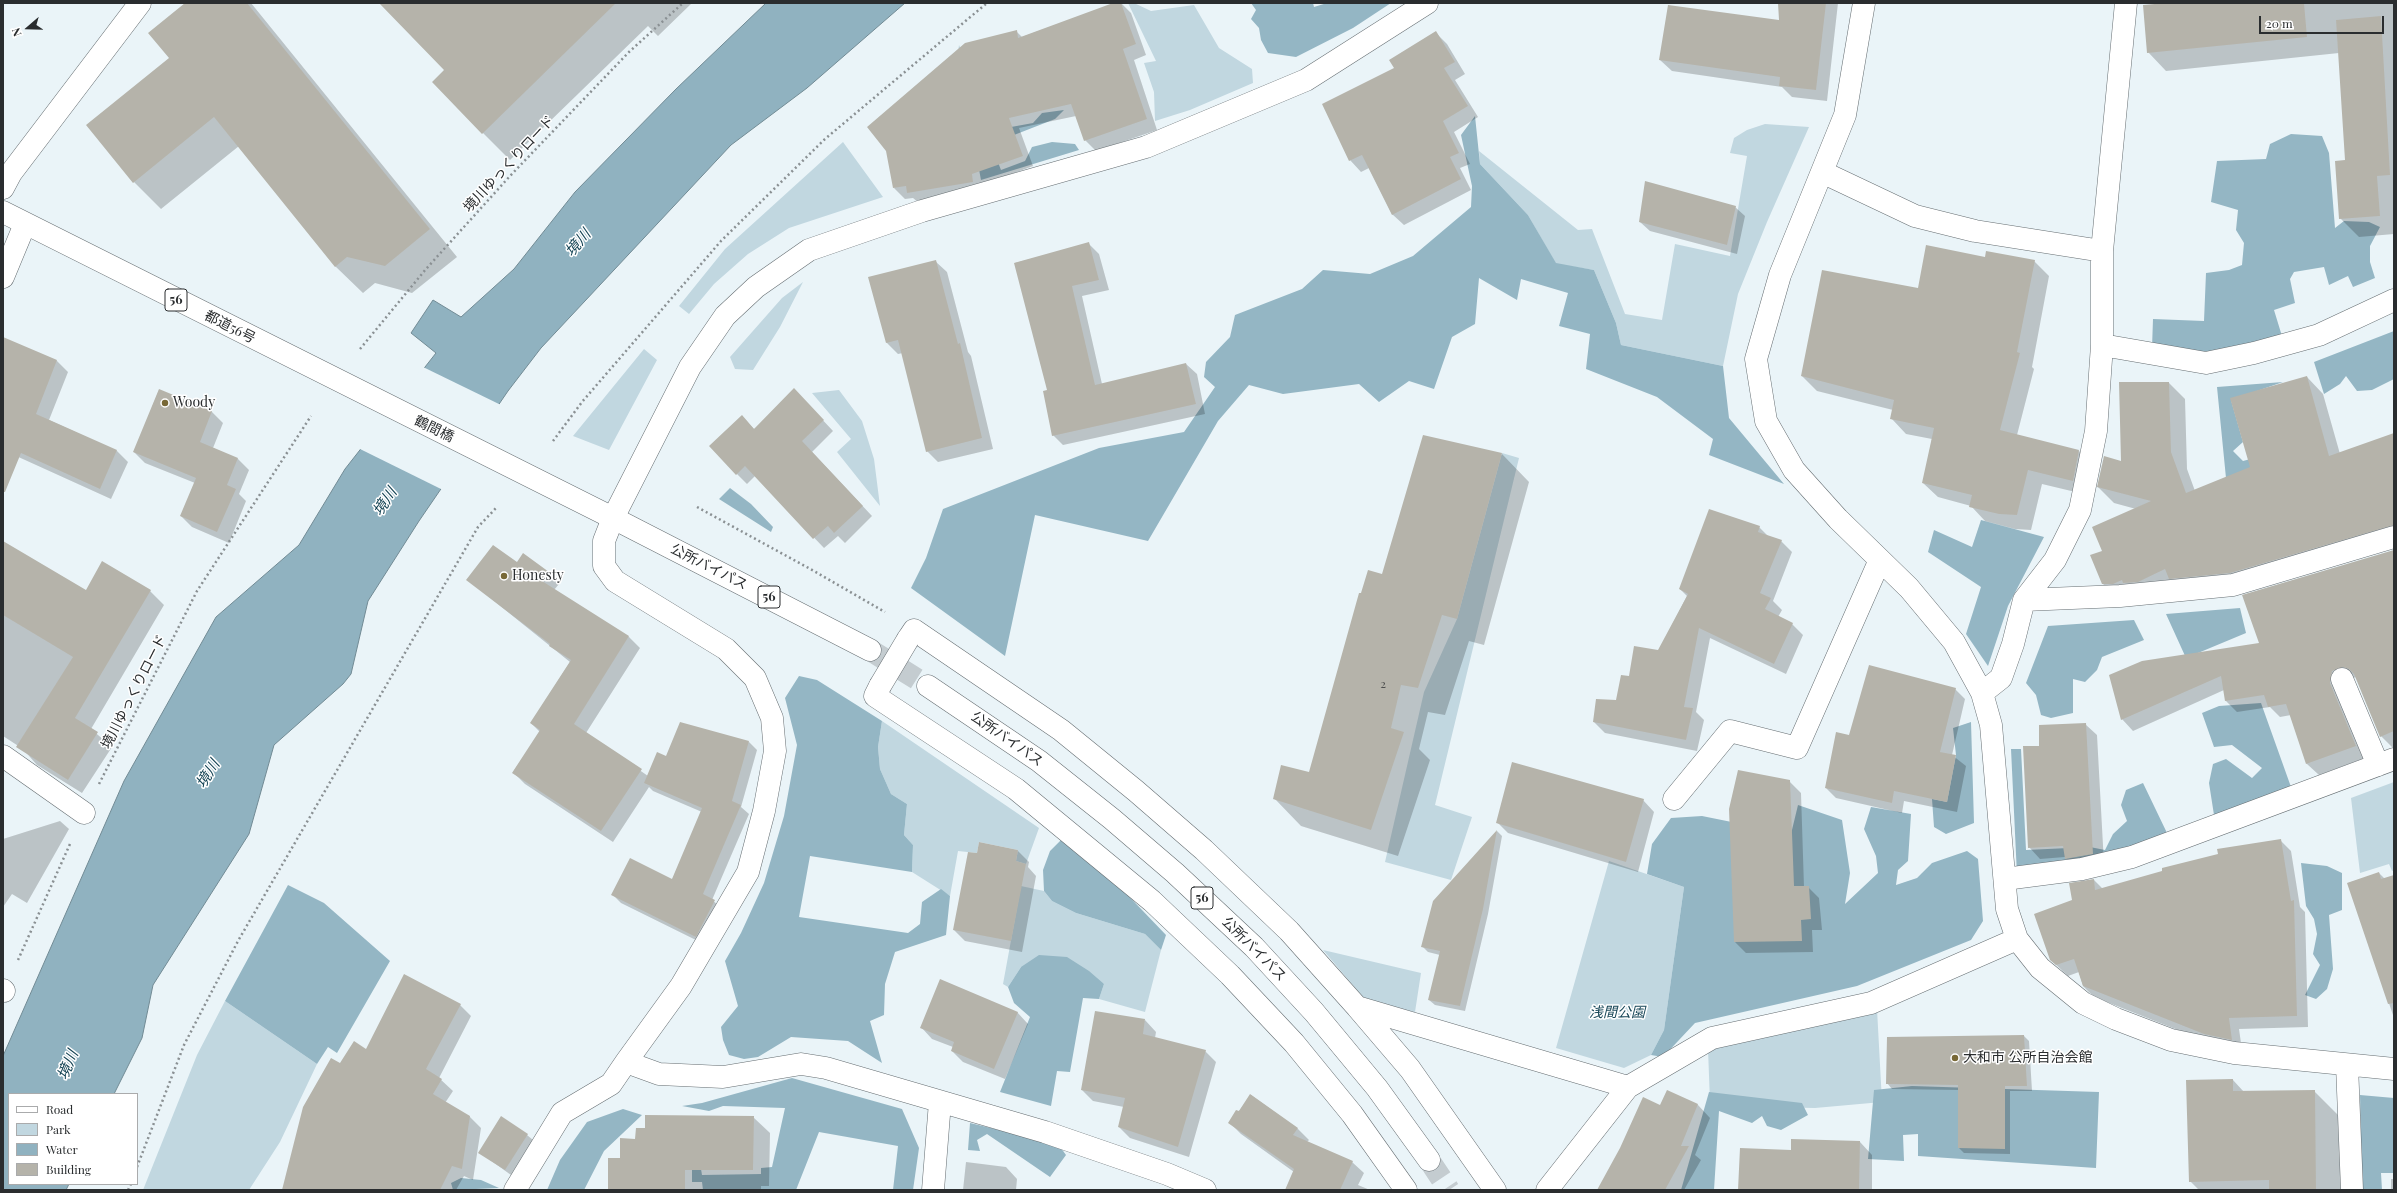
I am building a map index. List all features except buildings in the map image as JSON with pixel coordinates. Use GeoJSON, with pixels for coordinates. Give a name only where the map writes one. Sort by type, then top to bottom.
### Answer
{"type":"FeatureCollection","features":[{"type":"Feature","properties":{"kind":"street"},"geometry":{"type":"LineString","coordinates":[[3,188],[10,173],[140,3]]}},
{"type":"Feature","properties":{"kind":"street"},"geometry":{"type":"LineString","coordinates":[[515,1190],[562,1113],[611,1084],[681,986],[748,872],[764,811],[775,751],[772,718],[755,678],[726,649],[615,581],[604,566],[604,542],[613,518],[690,367],[725,316],[756,288],[809,250],[922,212],[1146,147],[1306,80],[1426,3]]}},
{"type":"Feature","properties":{"kind":"street"},"geometry":{"type":"LineString","coordinates":[[1864,3],[1845,115],[1780,275],[1756,359],[1766,421],[1794,470],[1838,520],[1879,562],[1909,588],[1954,642],[1982,693],[1991,725],[2007,909],[2017,939],[2040,968],[2084,1002],[2116,1019],[2171,1040],[2227,1051],[2394,1069]]}},
{"type":"Feature","properties":{"kind":"street"},"geometry":{"type":"LineString","coordinates":[[1982,693],[2001,678],[2013,644],[2024,600],[2055,560],[2080,510],[2096,431],[2102,345],[2102,251],[2126,3]]}},
{"type":"Feature","properties":{"kind":"street"},"geometry":{"type":"LineString","coordinates":[[1822,172],[1915,216],[1975,230],[2102,251]]}},
{"type":"Feature","properties":{"kind":"street","name":"都道56号"},"geometry":{"type":"LineString","coordinates":[[3,212],[350,388]]}},
{"type":"Feature","properties":{"kind":"street"},"geometry":{"type":"LineString","coordinates":[[3,277],[25,224]]}},
{"type":"Feature","properties":{"kind":"street"},"geometry":{"type":"LineString","coordinates":[[2102,345],[2206,363],[2254,353],[2319,334],[2394,300]]}},
{"type":"Feature","properties":{"kind":"street","name":"鶴間橋"},"geometry":{"type":"LineString","coordinates":[[350,388],[613,518]]}},
{"type":"Feature","properties":{"kind":"street","name":"公所バイパス"},"geometry":{"type":"LineString","coordinates":[[613,518],[870,650]]}},
{"type":"Feature","properties":{"kind":"street"},"geometry":{"type":"LineString","coordinates":[[2024,600],[2120,596],[2233,585],[2394,537]]}},
{"type":"Feature","properties":{"kind":"street"},"geometry":{"type":"LineString","coordinates":[[1674,799],[1730,731],[1797,748],[1879,562]]}},
{"type":"Feature","properties":{"kind":"street"},"geometry":{"type":"LineString","coordinates":[[1406,1190],[1352,1114],[1294,1043],[1230,975],[1152,901],[1016,789],[874,696],[911,635],[1061,730],[1136,791],[1204,850],[1289,931],[1357,1007],[1410,1069],[1495,1190]]}},
{"type":"Feature","properties":{"kind":"street"},"geometry":{"type":"LineString","coordinates":[[2005,879],[2082,868],[2132,857],[2386,762],[2342,679]]}},
{"type":"Feature","properties":{"kind":"street","name":"公所バイパス"},"geometry":{"type":"LineString","coordinates":[[928,686],[1039,761],[1112,819],[1175,873],[1254,946],[1329,1029],[1377,1088],[1429,1160]]}},
{"type":"Feature","properties":{"kind":"street"},"geometry":{"type":"LineString","coordinates":[[3,756],[84,813]]}},
{"type":"Feature","properties":{"kind":"street"},"geometry":{"type":"LineString","coordinates":[[1547,1190],[1628,1087],[1712,1038],[1870,1003],[2017,939]]}},
{"type":"Feature","properties":{"kind":"street"},"geometry":{"type":"LineString","coordinates":[[1357,1007],[1628,1087]]}},
{"type":"Feature","properties":{"kind":"street"},"geometry":{"type":"LineString","coordinates":[[626,1062],[659,1074],[722,1077],[800,1064],[826,1068],[1045,1132],[1167,1174],[1205,1190]]}},
{"type":"Feature","properties":{"kind":"street"},"geometry":{"type":"LineString","coordinates":[[2347,1065],[2352,1190]]}},
{"type":"Feature","properties":{"kind":"street"},"geometry":{"type":"LineString","coordinates":[[933,1190],[940,1102]]}},
{"type":"Feature","properties":{"kind":"path","name":"境川ゆっくりロード"},"geometry":{"type":"LineString","coordinates":[[360,350],[426,269],[510,176],[629,52],[683,3]]}},
{"type":"Feature","properties":{"kind":"path"},"geometry":{"type":"LineString","coordinates":[[553,441],[582,402],[721,241],[825,139],[987,3]]}},
{"type":"Feature","properties":{"kind":"path","name":"境川ゆっくりロード"},"geometry":{"type":"LineString","coordinates":[[4,990],[84,813],[197,591],[311,416]]}},
{"type":"Feature","properties":{"kind":"path"},"geometry":{"type":"LineString","coordinates":[[138,1164],[184,1045],[238,941],[478,527],[497,507]]}},
{"type":"Feature","properties":{"kind":"path"},"geometry":{"type":"LineString","coordinates":[[697,507],[814,571],[911,635]]}},
{"type":"Feature","properties":{"kind":"green space"},"geometry":{"type":"Polygon","coordinates":[[[1128,3],[1134,3],[1151,11],[1194,5],[1219,48],[1252,69],[1253,83],[1190,110],[1155,121],[1154,92],[1144,63],[1156,61],[1128,3]]]}},
{"type":"Feature","properties":{"kind":"green space"},"geometry":{"type":"Polygon","coordinates":[[[1765,124],[1809,127],[1767,222],[1738,294],[1723,366],[1621,345],[1616,323],[1594,270],[1556,264],[1528,215],[1480,164],[1479,151],[1578,230],[1592,229],[1625,314],[1662,320],[1675,244],[1730,256],[1747,156],[1730,153],[1734,138],[1747,130],[1765,124]]]}},
{"type":"Feature","properties":{"kind":"green space"},"geometry":{"type":"Polygon","coordinates":[[[843,142],[883,197],[789,228],[748,254],[714,284],[689,314],[679,306],[725,249],[843,142]]]}},
{"type":"Feature","properties":{"kind":"green space"},"geometry":{"type":"Polygon","coordinates":[[[803,282],[780,327],[753,370],[735,369],[730,357],[782,298],[803,282]]]}},
{"type":"Feature","properties":{"kind":"green space"},"geometry":{"type":"Polygon","coordinates":[[[644,349],[657,360],[609,450],[573,436],[644,349]]]}},
{"type":"Feature","properties":{"kind":"green space"},"geometry":{"type":"Polygon","coordinates":[[[839,390],[862,421],[874,459],[880,506],[837,452],[851,439],[812,393],[839,390]]]}},
{"type":"Feature","properties":{"kind":"green space"},"geometry":{"type":"Polygon","coordinates":[[[1502,453],[1519,458],[1435,805],[1472,817],[1451,880],[1385,862],[1424,692],[1457,619],[1502,453]]]}},
{"type":"Feature","properties":{"kind":"green space"},"geometry":{"type":"Polygon","coordinates":[[[882,721],[1039,828],[1026,864],[1016,861],[1018,850],[979,842],[977,853],[958,851],[950,896],[912,872],[913,845],[904,835],[907,804],[891,794],[880,769],[878,747],[882,721]]]}},
{"type":"Feature","properties":{"kind":"green space"},"geometry":{"type":"Polygon","coordinates":[[[2394,782],[2394,870],[2392,871],[2389,864],[2360,873],[2351,798],[2394,782]]]}},
{"type":"Feature","properties":{"kind":"green space","name":"浅間公園"},"geometry":{"type":"Polygon","coordinates":[[[1609,861],[1684,887],[1664,1030],[1651,1055],[1624,1068],[1556,1048],[1609,861]]]}},
{"type":"Feature","properties":{"kind":"green space"},"geometry":{"type":"Polygon","coordinates":[[[1021,886],[1044,891],[1052,901],[1076,913],[1145,934],[1161,950],[1145,1012],[1099,999],[1104,984],[1021,967],[1008,987],[1003,984],[1021,886]]]}},
{"type":"Feature","properties":{"kind":"green space"},"geometry":{"type":"Polygon","coordinates":[[[1323,950],[1421,973],[1415,1012],[1369,1004],[1323,950]]]}},
{"type":"Feature","properties":{"kind":"green space"},"geometry":{"type":"Polygon","coordinates":[[[225,1001],[317,1064],[280,1142],[249,1190],[143,1190],[197,1055],[225,1001]]]}},
{"type":"Feature","properties":{"kind":"green space"},"geometry":{"type":"Polygon","coordinates":[[[1877,1009],[1882,1102],[1815,1108],[1716,1106],[1710,1102],[1708,1049],[1877,1009]]]}},
{"type":"Feature","properties":{"kind":"shaded area"},"geometry":{"type":"Polygon","coordinates":[[[1251,3],[1313,3],[1314,7],[1327,3],[1391,3],[1353,28],[1296,57],[1268,53],[1261,40],[1259,28],[1251,19],[1256,10],[1251,3]]]}},
{"type":"Feature","properties":{"kind":"shaded area"},"geometry":{"type":"Polygon","coordinates":[[[959,45],[978,133],[1033,123],[1042,113],[1064,110],[1055,119],[991,144],[1001,170],[1025,161],[1032,147],[1052,142],[1075,144],[1079,150],[981,180],[958,60],[959,45]]]}},
{"type":"Feature","properties":{"kind":"shaded area"},"geometry":{"type":"Polygon","coordinates":[[[1475,116],[1480,164],[1528,215],[1556,263],[1594,270],[1616,323],[1621,345],[1723,366],[1729,418],[1784,484],[1709,455],[1713,439],[1657,397],[1586,369],[1590,334],[1559,326],[1568,293],[1521,279],[1517,300],[1479,278],[1475,324],[1452,337],[1434,389],[1409,381],[1379,402],[1359,384],[1283,394],[1249,385],[1218,421],[1148,541],[1035,515],[1005,656],[911,588],[926,558],[943,509],[1099,448],[1184,432],[1215,387],[1204,377],[1206,362],[1230,337],[1235,315],[1302,289],[1323,270],[1370,274],[1413,256],[1471,207],[1472,186],[1461,135],[1475,116]]]}},
{"type":"Feature","properties":{"kind":"shaded area"},"geometry":{"type":"Polygon","coordinates":[[[2291,134],[2322,136],[2329,153],[2335,228],[2344,221],[2369,222],[2380,227],[2370,246],[2370,262],[2375,278],[2353,287],[2348,276],[2329,285],[2324,267],[2294,272],[2290,279],[2295,303],[2274,310],[2285,346],[2191,354],[2152,348],[2153,319],[2204,321],[2206,273],[2229,270],[2242,265],[2244,243],[2236,230],[2238,210],[2211,202],[2217,161],[2266,159],[2270,144],[2291,134]]]}},
{"type":"Feature","properties":{"kind":"shaded area"},"geometry":{"type":"Polygon","coordinates":[[[2394,331],[2394,379],[2372,390],[2357,391],[2346,376],[2340,384],[2324,394],[2314,362],[2394,331]]]}},
{"type":"Feature","properties":{"kind":"shaded area"},"geometry":{"type":"Polygon","coordinates":[[[2283,382],[2231,400],[2243,442],[2233,451],[2243,461],[2258,457],[2234,559],[2217,387],[2283,382]]]}},
{"type":"Feature","properties":{"kind":"shaded area"},"geometry":{"type":"Polygon","coordinates":[[[730,488],[751,504],[773,527],[771,532],[719,499],[730,488]]]}},
{"type":"Feature","properties":{"kind":"shaded area"},"geometry":{"type":"Polygon","coordinates":[[[1981,520],[2044,537],[2008,606],[1988,666],[1966,634],[1981,587],[1928,552],[1934,530],[1972,547],[1981,520]]]}},
{"type":"Feature","properties":{"kind":"shaded area"},"geometry":{"type":"Polygon","coordinates":[[[2240,608],[2246,633],[2186,658],[2166,614],[2240,608]]]}},
{"type":"Feature","properties":{"kind":"shaded area"},"geometry":{"type":"Polygon","coordinates":[[[2134,620],[2144,640],[2102,657],[2097,670],[2085,682],[2073,679],[2073,713],[2051,718],[2041,715],[2036,695],[2026,683],[2048,626],[2134,620]]]}},
{"type":"Feature","properties":{"kind":"shaded area"},"geometry":{"type":"Polygon","coordinates":[[[799,676],[817,680],[882,721],[878,747],[880,769],[891,794],[907,804],[904,835],[913,845],[912,872],[810,856],[799,917],[908,933],[920,924],[922,902],[941,889],[950,896],[946,935],[895,952],[885,984],[884,1015],[870,1021],[882,1063],[848,1041],[791,1037],[758,1057],[744,1059],[729,1055],[723,1040],[721,1027],[738,1006],[725,961],[741,933],[764,883],[784,816],[797,745],[785,698],[799,676]]]}},
{"type":"Feature","properties":{"kind":"shaded area"},"geometry":{"type":"Polygon","coordinates":[[[2261,703],[2291,787],[2214,815],[2209,783],[2213,764],[2226,759],[2252,778],[2262,768],[2232,745],[2214,747],[2202,713],[2219,706],[2261,703]]]}},
{"type":"Feature","properties":{"kind":"shaded area"},"geometry":{"type":"Polygon","coordinates":[[[1971,722],[1974,823],[1946,834],[1934,827],[1932,799],[1947,802],[1956,755],[1953,728],[1971,722]]]}},
{"type":"Feature","properties":{"kind":"shaded area"},"geometry":{"type":"Polygon","coordinates":[[[2011,749],[2021,749],[2026,850],[2090,847],[2105,850],[2113,834],[2127,821],[2121,805],[2126,790],[2143,783],[2167,833],[2102,859],[2017,875],[2011,749]]]}},
{"type":"Feature","properties":{"kind":"shaded area"},"geometry":{"type":"Polygon","coordinates":[[[1798,805],[1842,820],[1850,873],[1845,904],[1878,873],[1876,856],[1864,829],[1871,807],[1911,814],[1908,861],[1898,870],[1896,885],[1917,878],[1932,863],[1967,851],[1978,859],[1983,921],[1971,940],[1857,986],[1695,1023],[1663,1057],[1651,1055],[1664,1030],[1684,887],[1647,874],[1652,844],[1671,818],[1702,816],[1791,834],[1798,805]]]}},
{"type":"Feature","properties":{"kind":"shaded area"},"geometry":{"type":"Polygon","coordinates":[[[1061,840],[1119,886],[1166,935],[1161,950],[1145,934],[1076,913],[1052,901],[1044,891],[1043,870],[1050,851],[1061,840]]]}},
{"type":"Feature","properties":{"kind":"shaded area"},"geometry":{"type":"Polygon","coordinates":[[[2301,863],[2327,866],[2342,873],[2342,910],[2329,915],[2333,969],[2327,989],[2316,999],[2305,995],[2320,965],[2313,954],[2317,934],[2314,919],[2306,906],[2301,863]]]}},
{"type":"Feature","properties":{"kind":"shaded area"},"geometry":{"type":"Polygon","coordinates":[[[288,885],[324,903],[390,961],[337,1053],[328,1047],[317,1064],[225,1001],[288,885]]]}},
{"type":"Feature","properties":{"kind":"shaded area"},"geometry":{"type":"Polygon","coordinates":[[[1039,955],[1067,957],[1089,971],[1104,984],[1099,999],[1083,998],[1070,1072],[1057,1071],[1051,1106],[1000,1092],[1030,1017],[1014,1003],[1008,987],[1021,967],[1039,955]]]}},
{"type":"Feature","properties":{"kind":"shaded area"},"geometry":{"type":"Polygon","coordinates":[[[792,1078],[902,1109],[919,1148],[913,1190],[893,1190],[898,1146],[819,1132],[796,1190],[703,1190],[702,1182],[692,1182],[692,1169],[701,1169],[702,1175],[761,1174],[761,1168],[772,1167],[785,1108],[723,1106],[709,1111],[682,1106],[702,1103],[792,1078]]]}},
{"type":"Feature","properties":{"kind":"shaded area"},"geometry":{"type":"Polygon","coordinates":[[[1912,1086],[2099,1092],[2096,1168],[1918,1156],[1918,1134],[1903,1135],[1904,1161],[1868,1159],[1874,1090],[1912,1086]]]}},
{"type":"Feature","properties":{"kind":"shaded area"},"geometry":{"type":"Polygon","coordinates":[[[1709,1092],[1802,1103],[1808,1115],[1781,1130],[1767,1126],[1762,1116],[1752,1123],[1719,1111],[1714,1190],[1681,1190],[1709,1092]]]}},
{"type":"Feature","properties":{"kind":"shaded area"},"geometry":{"type":"Polygon","coordinates":[[[2360,1095],[2394,1098],[2394,1173],[2381,1173],[2382,1190],[2362,1190],[2360,1095]]]}},
{"type":"Feature","properties":{"kind":"shaded area"},"geometry":{"type":"Polygon","coordinates":[[[623,1109],[642,1115],[604,1151],[584,1190],[547,1190],[560,1160],[587,1122],[623,1109]]]}},
{"type":"Feature","properties":{"kind":"shaded area"},"geometry":{"type":"Polygon","coordinates":[[[970,1123],[1058,1144],[1066,1155],[1050,1177],[987,1134],[977,1140],[980,1151],[968,1150],[970,1123]]]}},
{"type":"Feature","properties":{"kind":"shaded area"},"geometry":{"type":"Polygon","coordinates":[[[461,1178],[481,1180],[499,1188],[453,1190],[451,1183],[461,1178]]]}},
{"type":"Feature","properties":{"kind":"water","name":"境川"},"geometry":{"type":"Polygon","coordinates":[[[766,3],[905,3],[807,88],[731,145],[541,348],[508,391],[419,521],[368,601],[351,674],[343,684],[274,745],[249,834],[153,985],[142,1038],[114,1093],[8,1093],[8,1185],[68,1185],[66,1190],[3,1190],[3,1056],[124,781],[216,617],[299,545],[345,469],[436,353],[411,333],[433,300],[461,317],[514,269],[575,192],[676,89],[766,3]]]}},
{"type":"Feature","properties":{"kind":"pier"},"geometry":{"type":"Polygon","coordinates":[[[423,367],[501,405],[443,490],[358,448],[423,367]]]}},
{"type":"Feature","properties":{"kind":"tunnel"},"geometry":{"type":"LineString","coordinates":[[870,650],[928,686]]}},
{"type":"Feature","properties":{"kind":"tunnel"},"geometry":{"type":"LineString","coordinates":[[1429,1160],[1449,1190]]}},
{"type":"Feature","properties":{"kind":"place","name":"Woody"},"geometry":{"type":"Point","coordinates":[165,403]}},
{"type":"Feature","properties":{"kind":"place","name":"Honesty"},"geometry":{"type":"Point","coordinates":[504,576]}},
{"type":"Feature","properties":{"kind":"place","name":"大和市 公所自治会館"},"geometry":{"type":"Point","coordinates":[1955,1058]}}]}
